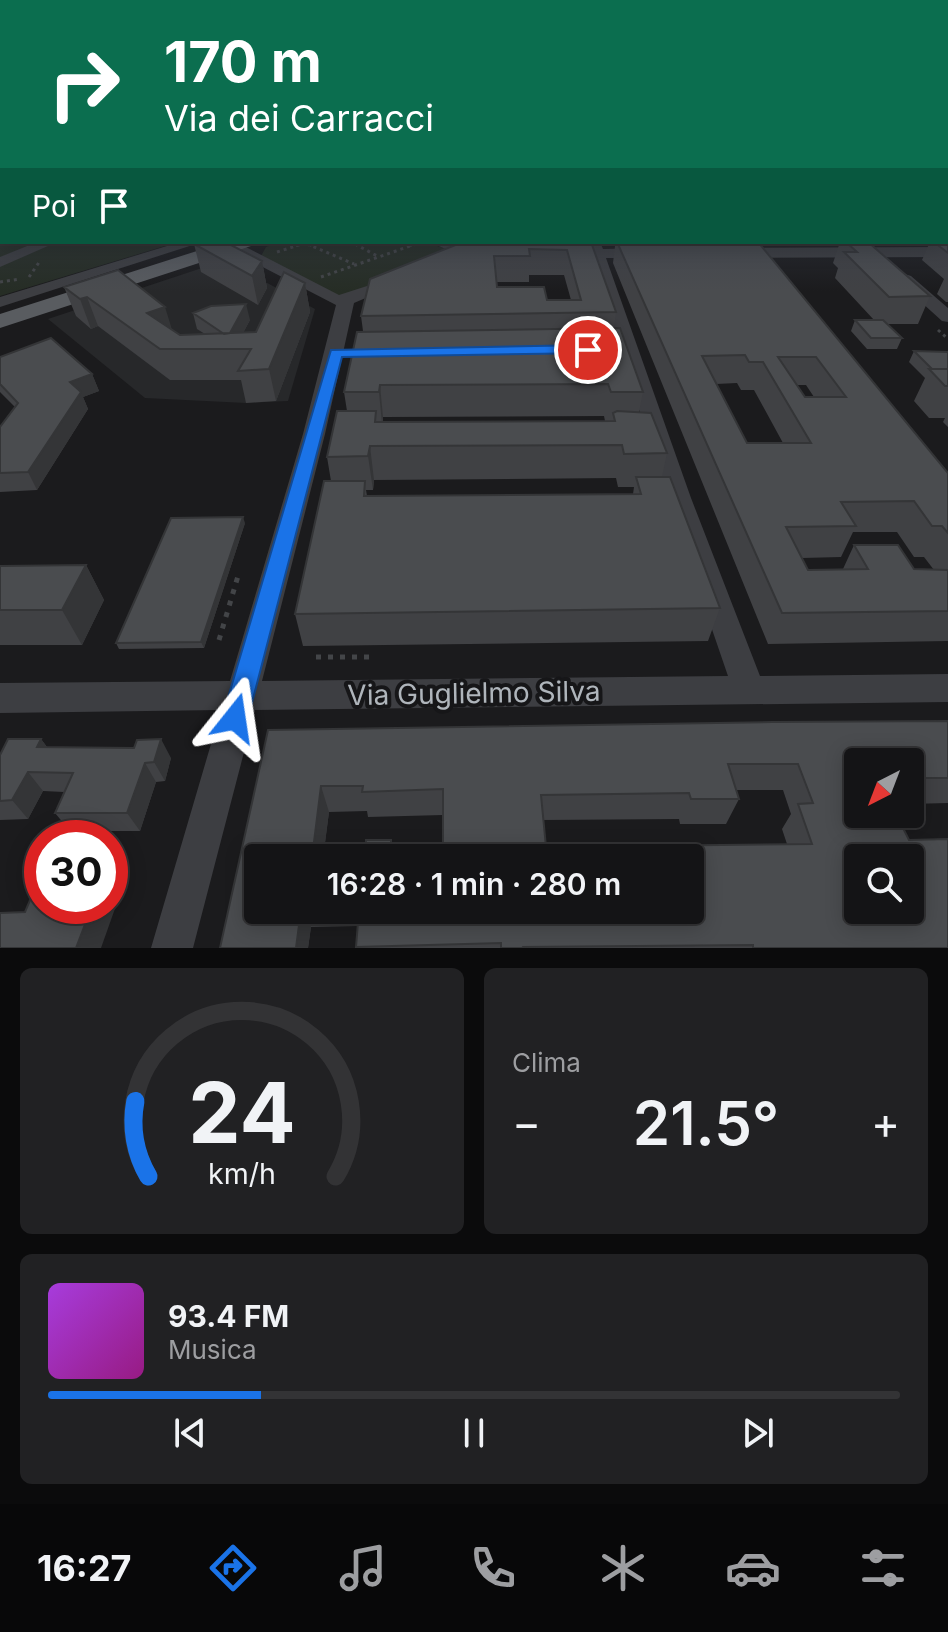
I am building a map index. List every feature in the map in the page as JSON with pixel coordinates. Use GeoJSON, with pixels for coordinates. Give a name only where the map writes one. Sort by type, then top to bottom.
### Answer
{"type":"FeatureCollection","features":[{"type":"Feature","properties":{"kind":"main road"},"geometry":{"type":"LineString","coordinates":[[11,317],[157,266],[160,257],[210,244]]}},
{"type":"Feature","properties":{"kind":"main road"},"geometry":{"type":"LineString","coordinates":[[11,317],[238,244]]}},
{"type":"Feature","properties":{"kind":"street"},"geometry":{"type":"LineString","coordinates":[[0,262],[45,244]]}},
{"type":"Feature","properties":{"kind":"street"},"geometry":{"type":"LineString","coordinates":[[0,302],[160,257],[190,244]]}},
{"type":"Feature","properties":{"kind":"street"},"geometry":{"type":"LineString","coordinates":[[240,244],[237,250],[336,300],[346,300],[407,277]]}},
{"type":"Feature","properties":{"kind":"street"},"geometry":{"type":"LineString","coordinates":[[442,244],[468,254]]}},
{"type":"Feature","properties":{"kind":"street"},"geometry":{"type":"LineString","coordinates":[[761,247],[781,272]]}},
{"type":"Feature","properties":{"kind":"street"},"geometry":{"type":"LineString","coordinates":[[718,253],[761,247],[869,247],[948,252]]}},
{"type":"Feature","properties":{"kind":"street"},"geometry":{"type":"LineString","coordinates":[[869,247],[948,317]]}},
{"type":"Feature","properties":{"kind":"street"},"geometry":{"type":"LineString","coordinates":[[594,248],[657,434],[665,498],[749,690]]}},
{"type":"Feature","properties":{"kind":"street"},"geometry":{"type":"LineString","coordinates":[[552,254],[594,248],[655,253]]}},
{"type":"Feature","properties":{"kind":"street"},"geometry":{"type":"LineString","coordinates":[[443,262],[468,254],[490,254]]}},
{"type":"Feature","properties":{"kind":"street"},"geometry":{"type":"LineString","coordinates":[[172,948],[336,353],[346,300]]}},
{"type":"Feature","properties":{"kind":"street"},"geometry":{"type":"LineString","coordinates":[[601,350],[629,349]]}},
{"type":"Feature","properties":{"kind":"street"},"geometry":{"type":"LineString","coordinates":[[336,353],[358,353]]}},
{"type":"Feature","properties":{"kind":"street"},"geometry":{"type":"LineString","coordinates":[[314,434],[341,434]]}},
{"type":"Feature","properties":{"kind":"street"},"geometry":{"type":"LineString","coordinates":[[631,434],[657,434]]}},
{"type":"Feature","properties":{"kind":"street"},"geometry":{"type":"LineString","coordinates":[[295,503],[326,503]]}},
{"type":"Feature","properties":{"kind":"street","name":"Via Guglielmo Silva"},"geometry":{"type":"LineString","coordinates":[[0,698],[948,688]]}},
{"type":"Feature","properties":{"kind":"path"},"geometry":{"type":"LineString","coordinates":[[268,253],[302,244]]}},
{"type":"Feature","properties":{"kind":"path"},"geometry":{"type":"LineString","coordinates":[[308,244],[357,264]]}},
{"type":"Feature","properties":{"kind":"path"},"geometry":{"type":"LineString","coordinates":[[355,244],[379,257]]}},
{"type":"Feature","properties":{"kind":"path"},"geometry":{"type":"LineString","coordinates":[[320,277],[415,244]]}},
{"type":"Feature","properties":{"kind":"path"},"geometry":{"type":"LineString","coordinates":[[219,640],[238,576]]}},
{"type":"Feature","properties":{"kind":"path"},"geometry":{"type":"LineString","coordinates":[[316,657],[376,657]]}},
{"type":"Feature","properties":{"kind":"shaded area"},"geometry":{"type":"Polygon","coordinates":[[[0,244],[171,244],[0,296],[0,244]]]}},
{"type":"Feature","properties":{"kind":"shaded area"},"geometry":{"type":"Polygon","coordinates":[[[273,244],[432,244],[446,249],[449,256],[339,297],[261,256],[266,247],[273,244]]]}},
{"type":"Feature","properties":{"kind":"shaded area"},"geometry":{"type":"Polygon","coordinates":[[[208,266],[236,266],[315,309],[288,401],[246,403],[145,398],[48,319],[208,266]]]}},
{"type":"Feature","properties":{"kind":"building"},"geometry":{"type":"Polygon","coordinates":[[[194,244],[229,244],[262,261],[252,276],[194,244]]]}},
{"type":"Feature","properties":{"kind":"building"},"geometry":{"type":"Polygon","coordinates":[[[458,244],[592,244],[616,312],[361,316],[370,279],[458,244]],[[529,249],[530,256],[494,256],[497,287],[544,287],[547,300],[581,300],[567,250],[529,249]]]}},
{"type":"Feature","properties":{"kind":"building"},"geometry":{"type":"Polygon","coordinates":[[[618,244],[760,244],[948,473],[948,533],[942,526],[932,526],[914,501],[841,502],[856,526],[786,527],[808,570],[868,569],[854,545],[898,545],[914,569],[948,570],[948,611],[782,613],[618,244]],[[745,355],[702,356],[747,443],[811,443],[763,362],[749,362],[745,355]],[[778,357],[805,397],[846,397],[816,357],[778,357]]]}},
{"type":"Feature","properties":{"kind":"building"},"geometry":{"type":"Polygon","coordinates":[[[848,244],[870,244],[930,296],[889,297],[844,252],[857,252],[848,244]]]}},
{"type":"Feature","properties":{"kind":"building"},"geometry":{"type":"Polygon","coordinates":[[[937,244],[948,244],[948,253],[937,244]]]}},
{"type":"Feature","properties":{"kind":"building"},"geometry":{"type":"Polygon","coordinates":[[[118,270],[165,307],[147,313],[180,335],[256,332],[284,272],[305,283],[269,369],[238,371],[251,349],[160,349],[87,297],[80,299],[64,287],[118,270]]]}},
{"type":"Feature","properties":{"kind":"building"},"geometry":{"type":"Polygon","coordinates":[[[246,304],[230,333],[224,334],[193,313],[211,306],[246,304]]]}},
{"type":"Feature","properties":{"kind":"building"},"geometry":{"type":"Polygon","coordinates":[[[855,320],[883,320],[902,338],[871,338],[855,320]]]}},
{"type":"Feature","properties":{"kind":"building"},"geometry":{"type":"Polygon","coordinates":[[[620,328],[643,392],[611,392],[608,384],[380,385],[379,392],[344,392],[357,332],[620,328]]]}},
{"type":"Feature","properties":{"kind":"building"},"geometry":{"type":"Polygon","coordinates":[[[51,338],[92,374],[70,382],[81,392],[28,472],[0,473],[0,427],[18,403],[0,384],[0,357],[51,338]]]}},
{"type":"Feature","properties":{"kind":"building"},"geometry":{"type":"Polygon","coordinates":[[[914,351],[948,352],[948,369],[932,369],[914,351]]]}},
{"type":"Feature","properties":{"kind":"building"},"geometry":{"type":"Polygon","coordinates":[[[929,369],[948,369],[948,386],[945,386],[929,369]]]}},
{"type":"Feature","properties":{"kind":"building"},"geometry":{"type":"Polygon","coordinates":[[[337,411],[376,411],[375,422],[615,421],[613,413],[617,411],[651,413],[667,453],[624,454],[622,445],[370,446],[368,456],[327,457],[337,411]]]}},
{"type":"Feature","properties":{"kind":"building"},"geometry":{"type":"Polygon","coordinates":[[[636,477],[670,477],[720,608],[295,614],[324,481],[365,481],[364,496],[641,494],[636,477]]]}},
{"type":"Feature","properties":{"kind":"building"},"geometry":{"type":"Polygon","coordinates":[[[243,517],[201,642],[116,643],[171,518],[243,517]]]}},
{"type":"Feature","properties":{"kind":"building"},"geometry":{"type":"Polygon","coordinates":[[[86,565],[62,610],[0,610],[0,566],[86,565]]]}},
{"type":"Feature","properties":{"kind":"building"},"geometry":{"type":"Polygon","coordinates":[[[948,721],[948,778],[924,778],[924,748],[844,748],[844,828],[903,828],[909,840],[948,839],[948,948],[753,948],[753,945],[501,948],[501,943],[356,947],[358,924],[704,924],[704,845],[812,844],[798,804],[813,803],[798,764],[728,764],[739,799],[691,799],[689,793],[541,795],[546,844],[443,844],[443,789],[362,792],[363,786],[321,786],[314,844],[244,844],[244,924],[299,924],[296,948],[220,948],[268,730],[948,721]]]}},
{"type":"Feature","properties":{"kind":"building"},"geometry":{"type":"Polygon","coordinates":[[[8,739],[41,739],[37,747],[134,748],[137,740],[161,739],[154,762],[145,763],[127,813],[55,813],[73,773],[28,772],[12,800],[0,801],[0,755],[8,739]]]}},
{"type":"Feature","properties":{"kind":"building"},"geometry":{"type":"Polygon","coordinates":[[[366,840],[391,840],[391,844],[366,844],[366,840]]]}},
{"type":"Feature","properties":{"kind":"building"},"geometry":{"type":"Polygon","coordinates":[[[24,912],[24,924],[85,924],[76,948],[0,948],[0,913],[24,912]]]}},
{"type":"Feature","properties":{"kind":"route"},"geometry":{"type":"LineString","coordinates":[[235,718],[336,353],[588,350]]}}]}
